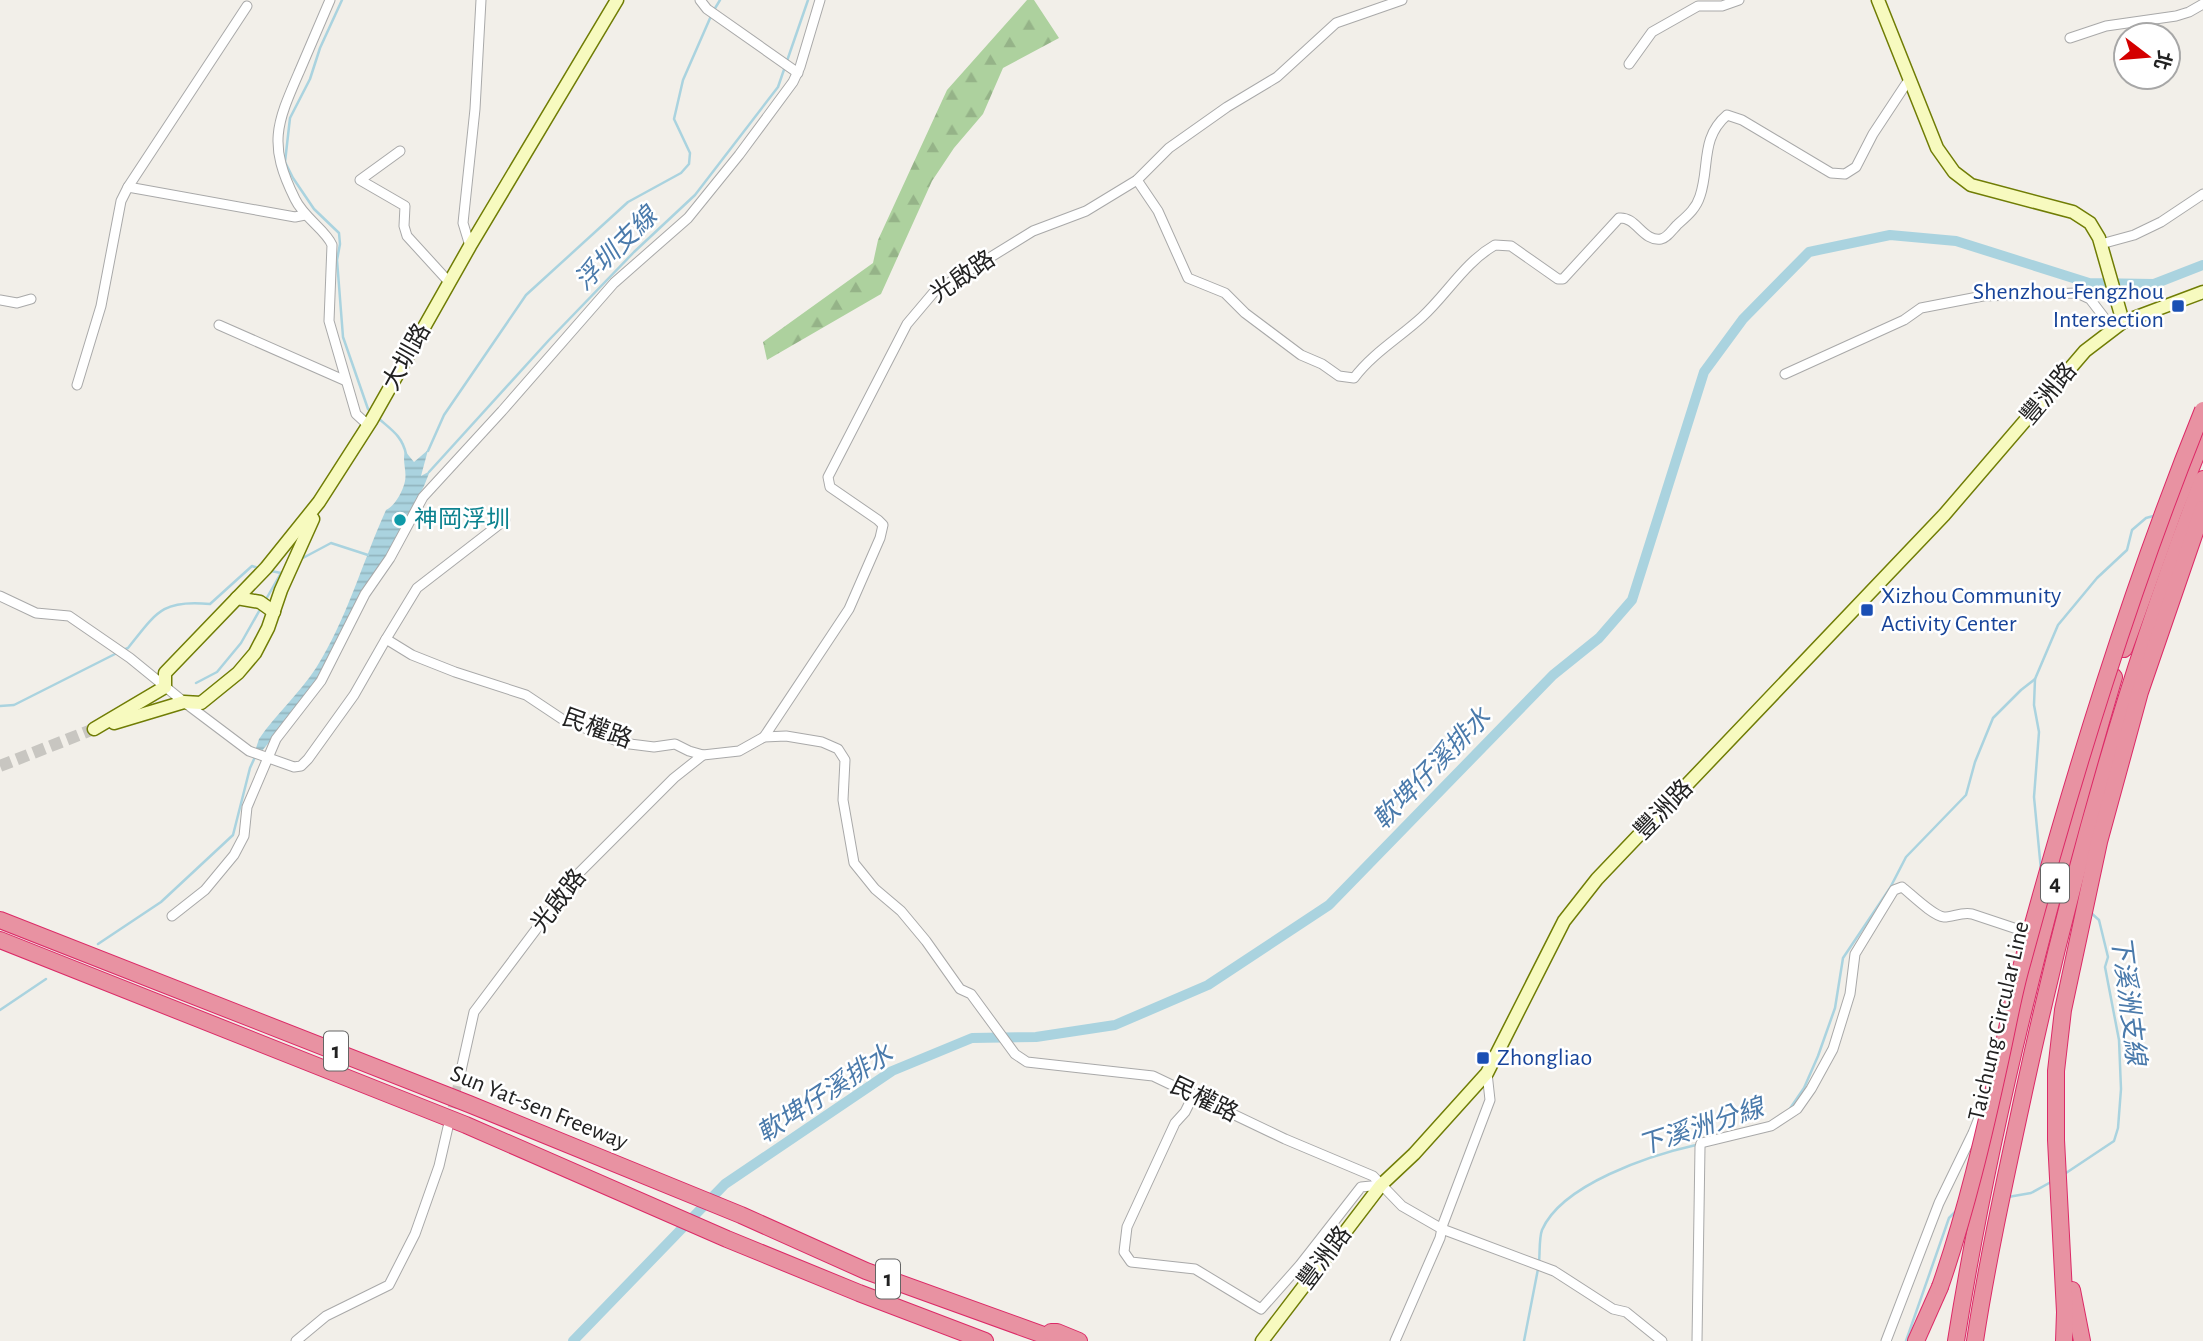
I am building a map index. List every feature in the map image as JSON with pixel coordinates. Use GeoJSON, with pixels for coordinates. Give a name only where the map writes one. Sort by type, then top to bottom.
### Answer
{"type":"FeatureCollection","features":[{"type":"Feature","properties":{"kind":"highway"},"geometry":{"type":"LineString","coordinates":[[1923,1341],[1957,1240],[2021,967],[2070,796],[2116,645],[2166,502],[2203,410]]}},
{"type":"Feature","properties":{"kind":"highway","name":"Taichung Circular Line"},"geometry":{"type":"LineString","coordinates":[[1956,1341],[1970,1256],[2022,1010],[2066,840],[2118,664],[2203,438]]}},
{"type":"Feature","properties":{"kind":"highway","name":"Taichung Circular Line"},"geometry":{"type":"LineString","coordinates":[[1975,1341],[1988,1256],[2028,1073],[2083,844],[2153,612],[2203,478]]}},
{"type":"Feature","properties":{"kind":"highway"},"geometry":{"type":"LineString","coordinates":[[2064,1341],[2056,1140],[2056,1071],[2063,1010],[2099,842],[2137,704],[2203,509]]}},
{"type":"Feature","properties":{"kind":"highway","name":"Sun Yat-sen Freeway"},"geometry":{"type":"LineString","coordinates":[[0,920],[314,1041],[741,1215],[866,1271],[1060,1341]]}},
{"type":"Feature","properties":{"kind":"highway","name":"Sun Yat-sen Freeway"},"geometry":{"type":"LineString","coordinates":[[0,940],[466,1125],[727,1239],[985,1341]]}},
{"type":"Feature","properties":{"kind":"highway"},"geometry":{"type":"LineString","coordinates":[[2061,1226],[2082,1341]]}},
{"type":"Feature","properties":{"kind":"highway"},"geometry":{"type":"LineString","coordinates":[[1916,1341],[1940,1287]]}},
{"type":"Feature","properties":{"kind":"highway"},"geometry":{"type":"LineString","coordinates":[[1038,1332],[1057,1332],[1079,1341]]}},
{"type":"Feature","properties":{"kind":"street"},"geometry":{"type":"LineString","coordinates":[[330,0],[280,117],[278,146],[282,171],[305,215],[332,244],[329,321],[356,414],[372,419]]}},
{"type":"Feature","properties":{"kind":"street"},"geometry":{"type":"LineString","coordinates":[[470,246],[463,223],[475,109],[481,0]]}},
{"type":"Feature","properties":{"kind":"street","name":"大圳路"},"geometry":{"type":"LineString","coordinates":[[165,687],[165,673],[263,570],[319,502],[372,419],[470,246],[617,0]]}},
{"type":"Feature","properties":{"kind":"street"},"geometry":{"type":"LineString","coordinates":[[701,0],[713,13],[798,73]]}},
{"type":"Feature","properties":{"kind":"street"},"geometry":{"type":"LineString","coordinates":[[172,916],[205,890],[234,855],[244,836],[247,807],[264,756],[321,681],[365,594],[390,558],[427,491],[502,411],[614,283],[688,218],[762,124],[798,73],[820,0]]}},
{"type":"Feature","properties":{"kind":"street","name":"光啟路"},"geometry":{"type":"LineString","coordinates":[[764,737],[849,610],[880,538],[883,525],[830,487],[828,477],[907,324],[933,292],[1033,231],[1086,211],[1137,180],[1169,148],[1227,107],[1277,77],[1336,23],[1402,0]]}},
{"type":"Feature","properties":{"kind":"street"},"geometry":{"type":"LineString","coordinates":[[1629,64],[1652,32],[1698,6],[1722,5],[1739,0]]}},
{"type":"Feature","properties":{"kind":"street"},"geometry":{"type":"LineString","coordinates":[[1878,0],[1942,156],[1959,177],[1971,185],[2079,215],[2094,227],[2102,247],[2119,320]]}},
{"type":"Feature","properties":{"kind":"street"},"geometry":{"type":"LineString","coordinates":[[2070,38],[2106,26],[2176,16],[2203,4]]}},
{"type":"Feature","properties":{"kind":"street"},"geometry":{"type":"LineString","coordinates":[[77,385],[101,306],[121,201],[247,6]]}},
{"type":"Feature","properties":{"kind":"street"},"geometry":{"type":"LineString","coordinates":[[1137,180],[1158,211],[1188,278],[1225,293],[1245,313],[1294,351],[1322,364],[1339,376],[1351,379],[1371,357],[1421,317],[1472,264],[1495,245],[1511,246],[1565,279],[1619,218],[1627,218],[1648,236],[1664,238],[1690,215],[1699,199],[1704,160],[1711,138],[1727,115],[1752,126],[1831,173],[1845,174],[1856,167],[1873,134],[1906,84],[1911,82]]}},
{"type":"Feature","properties":{"kind":"street"},"geometry":{"type":"LineString","coordinates":[[400,151],[360,180],[405,206],[404,226],[407,236],[449,282]]}},
{"type":"Feature","properties":{"kind":"street"},"geometry":{"type":"LineString","coordinates":[[128,187],[295,217],[305,215]]}},
{"type":"Feature","properties":{"kind":"street"},"geometry":{"type":"LineString","coordinates":[[2102,247],[2161,222],[2203,194]]}},
{"type":"Feature","properties":{"kind":"street","name":"豐洲路"},"geometry":{"type":"LineString","coordinates":[[1262,1341],[1381,1185],[1487,1073],[1564,921],[1597,879],[1944,515],[2085,351],[2119,320],[2203,292]]}},
{"type":"Feature","properties":{"kind":"street"},"geometry":{"type":"LineString","coordinates":[[1785,374],[1904,320],[1921,308],[1983,296],[2077,293],[2119,320]]}},
{"type":"Feature","properties":{"kind":"street"},"geometry":{"type":"LineString","coordinates":[[0,300],[17,303],[31,299]]}},
{"type":"Feature","properties":{"kind":"street"},"geometry":{"type":"LineString","coordinates":[[219,325],[346,381]]}},
{"type":"Feature","properties":{"kind":"street"},"geometry":{"type":"LineString","coordinates":[[1886,1341],[1939,1203],[1988,1095],[2033,934],[2157,523],[2203,401]]}},
{"type":"Feature","properties":{"kind":"street"},"geometry":{"type":"LineString","coordinates":[[165,687],[94,729],[184,702],[201,703],[238,673],[255,653],[267,607],[293,565],[319,502]]}},
{"type":"Feature","properties":{"kind":"street"},"geometry":{"type":"LineString","coordinates":[[0,596],[36,613],[69,616],[130,658],[249,751],[294,767],[301,766],[354,695],[418,588],[505,520]]}},
{"type":"Feature","properties":{"kind":"street"},"geometry":{"type":"LineString","coordinates":[[237,598],[267,607]]}},
{"type":"Feature","properties":{"kind":"street","name":"民權路"},"geometry":{"type":"LineString","coordinates":[[386,639],[412,655],[526,695],[562,719],[622,743],[654,747],[675,744],[703,755],[739,751],[764,737],[786,736],[822,741],[838,749],[845,760],[843,800],[854,863],[874,889],[901,911],[961,989],[971,993],[1015,1054],[1027,1062],[1153,1076],[1194,1094],[1285,1139],[1373,1176],[1402,1206],[1442,1229],[1554,1271],[1613,1309],[1626,1312],[1662,1341]]}},
{"type":"Feature","properties":{"kind":"street","name":"光啟路"},"geometry":{"type":"LineString","coordinates":[[460,1075],[474,1012],[561,896],[602,848],[674,778],[703,755]]}},
{"type":"Feature","properties":{"kind":"street"},"geometry":{"type":"LineString","coordinates":[[1697,1341],[1702,1143],[1771,1126],[1797,1109],[1833,1049],[1850,994],[1855,954],[1894,890],[1902,887],[1937,915],[1944,917],[1972,914],[2033,934]]}},
{"type":"Feature","properties":{"kind":"street"},"geometry":{"type":"LineString","coordinates":[[1395,1341],[1442,1229],[1490,1100],[1487,1073]]}},
{"type":"Feature","properties":{"kind":"street"},"geometry":{"type":"LineString","coordinates":[[1194,1094],[1185,1112],[1175,1123],[1127,1227],[1124,1252],[1131,1262],[1201,1271],[1261,1309],[1300,1265],[1361,1187],[1381,1185]]}},
{"type":"Feature","properties":{"kind":"street"},"geometry":{"type":"LineString","coordinates":[[296,1341],[326,1316],[389,1285],[415,1234],[439,1166],[448,1127]]}},
{"type":"Feature","properties":{"kind":"green space"},"geometry":{"type":"Polygon","coordinates":[[[1027,0],[1034,0],[1059,38],[1003,68],[983,114],[954,148],[932,181],[881,294],[767,360],[763,342],[873,263],[878,240],[947,90],[1027,0]]]}},
{"type":"Feature","properties":{"kind":"water"},"geometry":{"type":"Polygon","coordinates":[[[428,450],[421,476],[430,471],[424,486],[322,679],[261,752],[257,752],[259,739],[316,668],[337,630],[386,510],[395,502],[402,489],[405,451],[414,462],[428,450]]]}},
{"type":"Feature","properties":{"kind":"waterway"},"geometry":{"type":"LineString","coordinates":[[342,0],[320,48],[310,79],[290,118],[285,162],[314,209],[339,233],[337,260],[343,337],[368,409],[372,412]]}},
{"type":"Feature","properties":{"kind":"waterway"},"geometry":{"type":"LineString","coordinates":[[714,10],[720,0]]}},
{"type":"Feature","properties":{"kind":"waterway","name":"浮圳支線"},"geometry":{"type":"LineString","coordinates":[[429,472],[549,340],[634,252],[695,195],[778,87],[808,0]]}},
{"type":"Feature","properties":{"kind":"waterway"},"geometry":{"type":"LineString","coordinates":[[428,451],[444,415],[526,295],[628,202],[681,173],[689,164],[690,153],[674,119],[683,80],[711,16]]}},
{"type":"Feature","properties":{"kind":"waterway","name":"軟埤仔溪排水"},"geometry":{"type":"LineString","coordinates":[[573,1341],[725,1184],[892,1071],[972,1038],[1036,1037],[1115,1025],[1208,985],[1329,905],[1553,675],[1599,638],[1632,600],[1704,372],[1743,319],[1809,252],[1890,235],[1956,241],[2089,283],[2154,284],[2203,265]]}},
{"type":"Feature","properties":{"kind":"waterway"},"geometry":{"type":"LineString","coordinates":[[377,417],[398,437],[406,454]]}},
{"type":"Feature","properties":{"kind":"waterway","name":"下溪洲支線"},"geometry":{"type":"LineString","coordinates":[[2041,870],[2034,797],[2039,732],[2034,705],[2035,679],[2058,625],[2097,578],[2127,550],[2132,530],[2146,518],[2157,515]]}},
{"type":"Feature","properties":{"kind":"waterway"},"geometry":{"type":"LineString","coordinates":[[301,559],[331,543],[368,555]]}},
{"type":"Feature","properties":{"kind":"waterway"},"geometry":{"type":"LineString","coordinates":[[123,650],[128,648],[154,617],[170,606],[210,604],[252,566],[261,569]]}},
{"type":"Feature","properties":{"kind":"waterway"},"geometry":{"type":"LineString","coordinates":[[271,571],[284,571]]}},
{"type":"Feature","properties":{"kind":"waterway"},"geometry":{"type":"LineString","coordinates":[[265,601],[281,573]]}},
{"type":"Feature","properties":{"kind":"waterway"},"geometry":{"type":"LineString","coordinates":[[196,683],[217,672],[241,643],[262,606]]}},
{"type":"Feature","properties":{"kind":"waterway"},"geometry":{"type":"LineString","coordinates":[[0,706],[14,705],[117,653]]}},
{"type":"Feature","properties":{"kind":"waterway","name":"下溪洲分線"},"geometry":{"type":"LineString","coordinates":[[1789,1110],[1804,1088],[1818,1056],[1835,1008],[1843,958],[1890,888],[1906,857],[1966,795],[1975,762],[1993,718],[2035,679]]}},
{"type":"Feature","properties":{"kind":"waterway"},"geometry":{"type":"LineString","coordinates":[[98,944],[161,902],[233,835],[255,757]]}},
{"type":"Feature","properties":{"kind":"waterway","name":"下溪洲支線"},"geometry":{"type":"LineString","coordinates":[[2063,1175],[2114,1141],[2118,1128],[2121,1089],[2119,1040],[2105,967],[2108,957],[2099,920],[2090,912]]}},
{"type":"Feature","properties":{"kind":"waterway"},"geometry":{"type":"LineString","coordinates":[[0,1010],[46,979]]}},
{"type":"Feature","properties":{"kind":"waterway","name":"下溪洲分線"},"geometry":{"type":"LineString","coordinates":[[1539,1262],[1542,1230],[1568,1199],[1633,1164],[1696,1145]]}},
{"type":"Feature","properties":{"kind":"waterway","name":"下溪洲支線"},"geometry":{"type":"LineString","coordinates":[[2008,1197],[2031,1193],[2051,1182]]}},
{"type":"Feature","properties":{"kind":"waterway","name":"下溪洲支線"},"geometry":{"type":"LineString","coordinates":[[1906,1341],[1949,1218],[1956,1211]]}},
{"type":"Feature","properties":{"kind":"waterway","name":"下溪洲分線"},"geometry":{"type":"LineString","coordinates":[[1524,1341],[1538,1269]]}},
{"type":"Feature","properties":{"kind":"tunnel"},"geometry":{"type":"LineString","coordinates":[[0,766],[94,729]]}},
{"type":"Feature","properties":{"kind":"tunnel"},"geometry":{"type":"LineString","coordinates":[[449,1121],[460,1075]]}},
{"type":"Feature","properties":{"kind":"place","name":"Shenzhou-Fengzhou Intersection"},"geometry":{"type":"Point","coordinates":[2178,306]}},
{"type":"Feature","properties":{"kind":"place","name":"神岡浮圳"},"geometry":{"type":"Point","coordinates":[400,520]}},
{"type":"Feature","properties":{"kind":"place","name":"Xizhou Community Activity Center"},"geometry":{"type":"Point","coordinates":[1867,610]}},
{"type":"Feature","properties":{"kind":"place","name":"Zhongliao"},"geometry":{"type":"Point","coordinates":[1483,1058]}}]}
